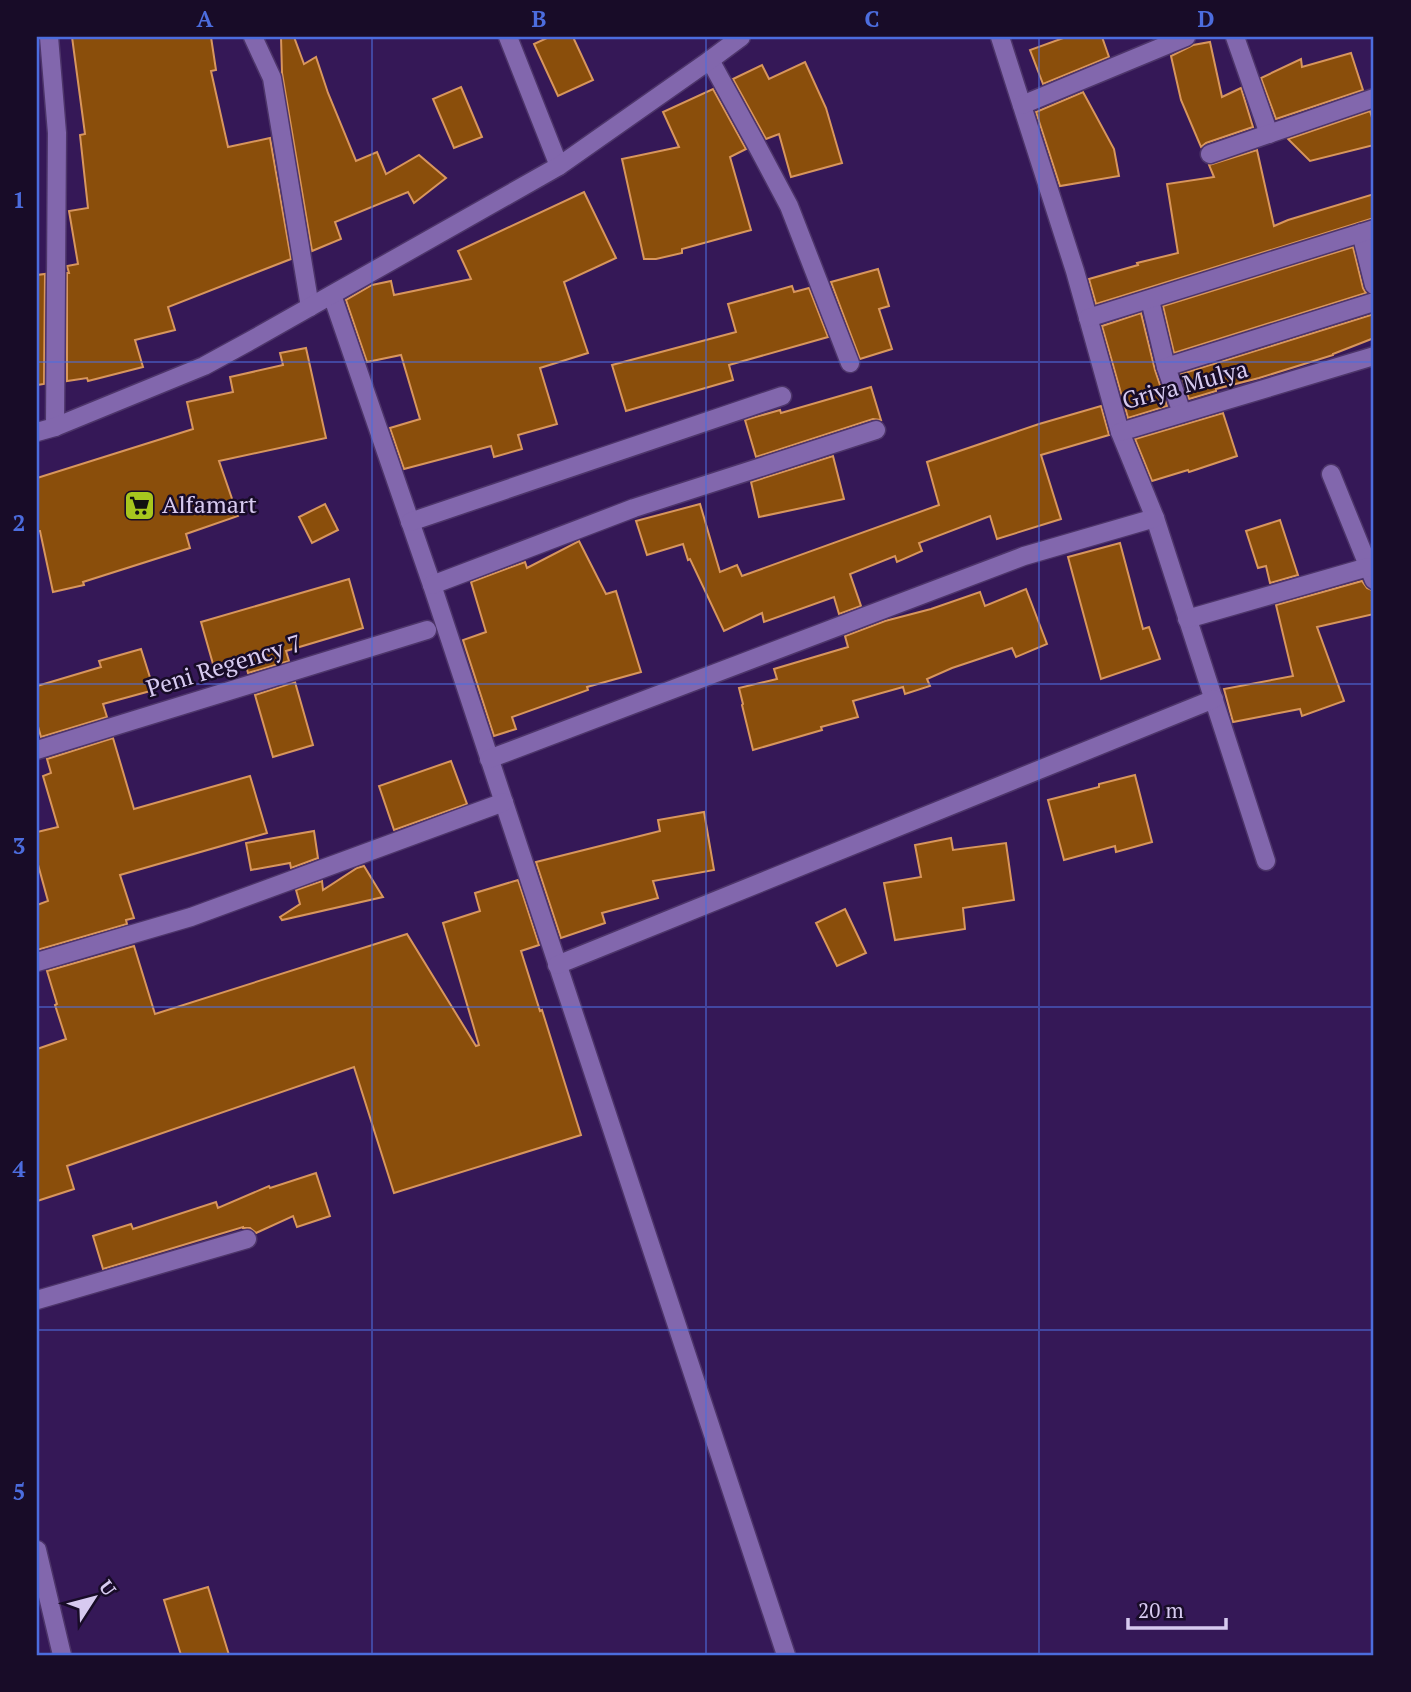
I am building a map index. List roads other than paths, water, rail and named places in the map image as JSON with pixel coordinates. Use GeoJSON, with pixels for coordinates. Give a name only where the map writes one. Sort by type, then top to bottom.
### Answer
{"type":"FeatureCollection","features":[{"type":"Feature","properties":{"kind":"street"},"geometry":{"type":"LineString","coordinates":[[49,37],[57,133],[55,427]]}},
{"type":"Feature","properties":{"kind":"street"},"geometry":{"type":"LineString","coordinates":[[253,37],[272,78],[310,307]]}},
{"type":"Feature","properties":{"kind":"street"},"geometry":{"type":"LineString","coordinates":[[508,37],[559,166]]}},
{"type":"Feature","properties":{"kind":"street"},"geometry":{"type":"LineString","coordinates":[[37,432],[204,366],[332,295],[559,166],[741,37]]}},
{"type":"Feature","properties":{"kind":"street","name":"Griya Mulya"},"geometry":{"type":"LineString","coordinates":[[1000,37],[1074,271],[1120,432],[1374,356]]}},
{"type":"Feature","properties":{"kind":"street"},"geometry":{"type":"LineString","coordinates":[[1022,105],[1186,37]]}},
{"type":"Feature","properties":{"kind":"street"},"geometry":{"type":"LineString","coordinates":[[1235,37],[1269,134]]}},
{"type":"Feature","properties":{"kind":"street"},"geometry":{"type":"LineString","coordinates":[[710,61],[789,206],[850,363]]}},
{"type":"Feature","properties":{"kind":"street"},"geometry":{"type":"LineString","coordinates":[[1210,154],[1374,98]]}},
{"type":"Feature","properties":{"kind":"street"},"geometry":{"type":"LineString","coordinates":[[1088,318],[1368,231],[1374,285]]}},
{"type":"Feature","properties":{"kind":"street"},"geometry":{"type":"LineString","coordinates":[[332,295],[432,585],[786,1655]]}},
{"type":"Feature","properties":{"kind":"street"},"geometry":{"type":"LineString","coordinates":[[1150,300],[1166,367],[1182,413]]}},
{"type":"Feature","properties":{"kind":"street"},"geometry":{"type":"LineString","coordinates":[[1166,367],[1374,302]]}},
{"type":"Feature","properties":{"kind":"street"},"geometry":{"type":"LineString","coordinates":[[410,522],[782,396]]}},
{"type":"Feature","properties":{"kind":"street"},"geometry":{"type":"LineString","coordinates":[[432,585],[634,508],[876,430]]}},
{"type":"Feature","properties":{"kind":"street"},"geometry":{"type":"LineString","coordinates":[[1120,432],[1155,518],[1266,861]]}},
{"type":"Feature","properties":{"kind":"street"},"geometry":{"type":"LineString","coordinates":[[1187,619],[1371,574],[1331,474]]}},
{"type":"Feature","properties":{"kind":"street"},"geometry":{"type":"LineString","coordinates":[[489,759],[1024,556],[1155,518]]}},
{"type":"Feature","properties":{"kind":"street","name":"Peni Regency 7"},"geometry":{"type":"LineString","coordinates":[[37,750],[427,630]]}},
{"type":"Feature","properties":{"kind":"street"},"geometry":{"type":"LineString","coordinates":[[557,965],[1214,699]]}},
{"type":"Feature","properties":{"kind":"street"},"geometry":{"type":"LineString","coordinates":[[37,962],[191,917],[503,802]]}},
{"type":"Feature","properties":{"kind":"street"},"geometry":{"type":"LineString","coordinates":[[37,1300],[247,1239]]}},
{"type":"Feature","properties":{"kind":"street"},"geometry":{"type":"LineString","coordinates":[[37,1550],[42,1594],[62,1655]]}},
{"type":"Feature","properties":{"kind":"place","name":"Alfamart"},"geometry":{"type":"Point","coordinates":[139,505]}}]}
